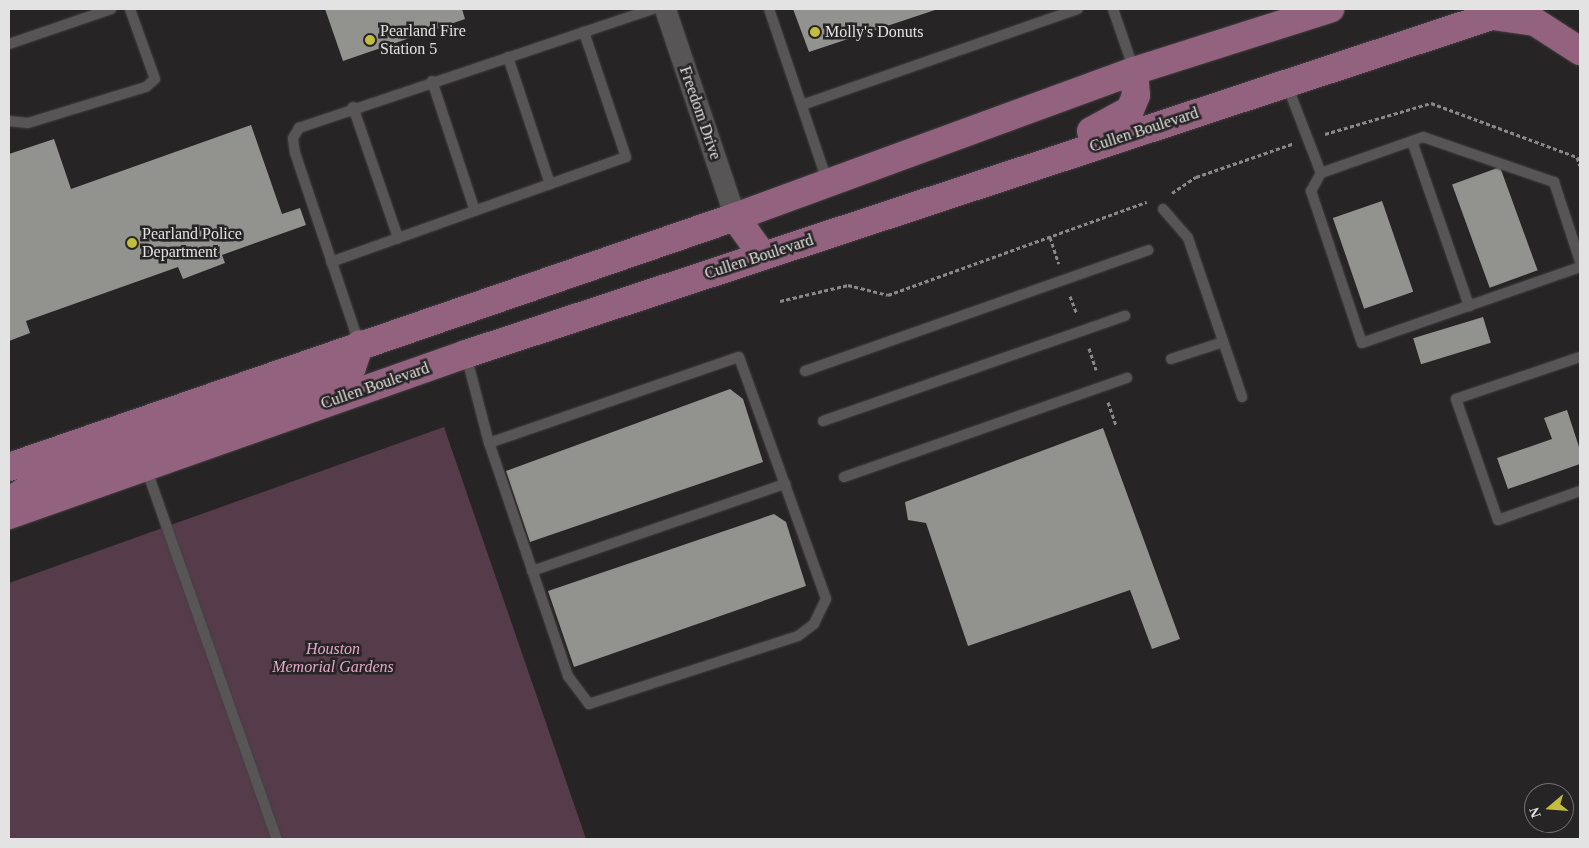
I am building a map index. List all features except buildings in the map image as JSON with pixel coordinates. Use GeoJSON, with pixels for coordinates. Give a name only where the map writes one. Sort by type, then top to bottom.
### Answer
{"type":"FeatureCollection","features":[{"type":"Feature","properties":{"kind":"main road"},"geometry":{"type":"LineString","coordinates":[[9,467],[360,344],[735,217],[1134,71],[1330,9]]}},
{"type":"Feature","properties":{"kind":"main road"},"geometry":{"type":"LineString","coordinates":[[1502,12],[1535,22],[1580,51]]}},
{"type":"Feature","properties":{"kind":"main road","name":"Cullen Boulevard"},"geometry":{"type":"LineString","coordinates":[[9,515],[466,354],[1502,12]]}},
{"type":"Feature","properties":{"kind":"main road"},"geometry":{"type":"LineString","coordinates":[[976,185],[1026,151],[1083,135],[1124,116],[1136,95],[1134,71]]}},
{"type":"Feature","properties":{"kind":"main road"},"geometry":{"type":"LineString","coordinates":[[735,217],[763,256]]}},
{"type":"Feature","properties":{"kind":"main road"},"geometry":{"type":"LineString","coordinates":[[9,502],[35,484],[340,374],[352,367],[360,344]]}},
{"type":"Feature","properties":{"kind":"street","name":"Freedom Drive"},"geometry":{"type":"LineString","coordinates":[[666,10],[735,217]]}},
{"type":"Feature","properties":{"kind":"lane"},"geometry":{"type":"LineString","coordinates":[[9,44],[111,9]]}},
{"type":"Feature","properties":{"kind":"lane"},"geometry":{"type":"LineString","coordinates":[[9,121],[28,123],[146,87],[155,80],[130,9]]}},
{"type":"Feature","properties":{"kind":"lane"},"geometry":{"type":"LineString","coordinates":[[769,9],[828,183]]}},
{"type":"Feature","properties":{"kind":"lane"},"geometry":{"type":"LineString","coordinates":[[802,105],[1078,9]]}},
{"type":"Feature","properties":{"kind":"lane"},"geometry":{"type":"LineString","coordinates":[[1112,9],[1134,71]]}},
{"type":"Feature","properties":{"kind":"lane"},"geometry":{"type":"LineString","coordinates":[[360,344],[331,262],[293,138],[299,128],[313,120],[508,56],[584,32],[666,10]]}},
{"type":"Feature","properties":{"kind":"lane"},"geometry":{"type":"LineString","coordinates":[[331,262],[626,157],[584,32]]}},
{"type":"Feature","properties":{"kind":"lane"},"geometry":{"type":"LineString","coordinates":[[508,56],[550,184]]}},
{"type":"Feature","properties":{"kind":"lane"},"geometry":{"type":"LineString","coordinates":[[432,81],[475,211]]}},
{"type":"Feature","properties":{"kind":"lane"},"geometry":{"type":"LineString","coordinates":[[1286,84],[1309,138],[1321,173]]}},
{"type":"Feature","properties":{"kind":"lane"},"geometry":{"type":"LineString","coordinates":[[353,107],[398,238]]}},
{"type":"Feature","properties":{"kind":"lane"},"geometry":{"type":"LineString","coordinates":[[1580,261],[1554,182],[1423,137],[1321,173],[1311,191],[1362,343],[1580,267]]}},
{"type":"Feature","properties":{"kind":"lane"},"geometry":{"type":"LineString","coordinates":[[1412,141],[1469,306]]}},
{"type":"Feature","properties":{"kind":"lane"},"geometry":{"type":"LineString","coordinates":[[1163,209],[1188,238],[1242,397]]}},
{"type":"Feature","properties":{"kind":"lane"},"geometry":{"type":"LineString","coordinates":[[805,371],[1148,250]]}},
{"type":"Feature","properties":{"kind":"lane"},"geometry":{"type":"LineString","coordinates":[[824,421],[1125,316]]}},
{"type":"Feature","properties":{"kind":"lane"},"geometry":{"type":"LineString","coordinates":[[1171,360],[1223,342]]}},
{"type":"Feature","properties":{"kind":"lane"},"geometry":{"type":"LineString","coordinates":[[466,354],[489,443],[568,676],[589,704],[798,636],[814,624],[826,599],[739,357],[489,443]]}},
{"type":"Feature","properties":{"kind":"lane"},"geometry":{"type":"LineString","coordinates":[[1580,356],[1456,399],[1498,520],[1580,491]]}},
{"type":"Feature","properties":{"kind":"lane"},"geometry":{"type":"LineString","coordinates":[[844,477],[1127,378]]}},
{"type":"Feature","properties":{"kind":"lane"},"geometry":{"type":"LineString","coordinates":[[146,467],[277,839]]}},
{"type":"Feature","properties":{"kind":"lane"},"geometry":{"type":"LineString","coordinates":[[532,572],[785,484]]}},
{"type":"Feature","properties":{"kind":"path"},"geometry":{"type":"LineString","coordinates":[[1164,195],[1196,177],[1309,138],[1431,103],[1577,157],[1580,166]]}},
{"type":"Feature","properties":{"kind":"path"},"geometry":{"type":"LineString","coordinates":[[780,301],[848,286],[888,295],[1155,199]]}},
{"type":"Feature","properties":{"kind":"green space","name":"Houston Memorial Gardens"},"geometry":{"type":"Polygon","coordinates":[[[444,427],[586,839],[9,839],[9,583],[444,427]]]}},
{"type":"Feature","properties":{"kind":"place","name":"Molly's Donuts"},"geometry":{"type":"Point","coordinates":[815,32]}},
{"type":"Feature","properties":{"kind":"place","name":"Pearland Fire Station 5"},"geometry":{"type":"Point","coordinates":[370,40]}},
{"type":"Feature","properties":{"kind":"place","name":"Pearland Police Department"},"geometry":{"type":"Point","coordinates":[132,243]}}]}
